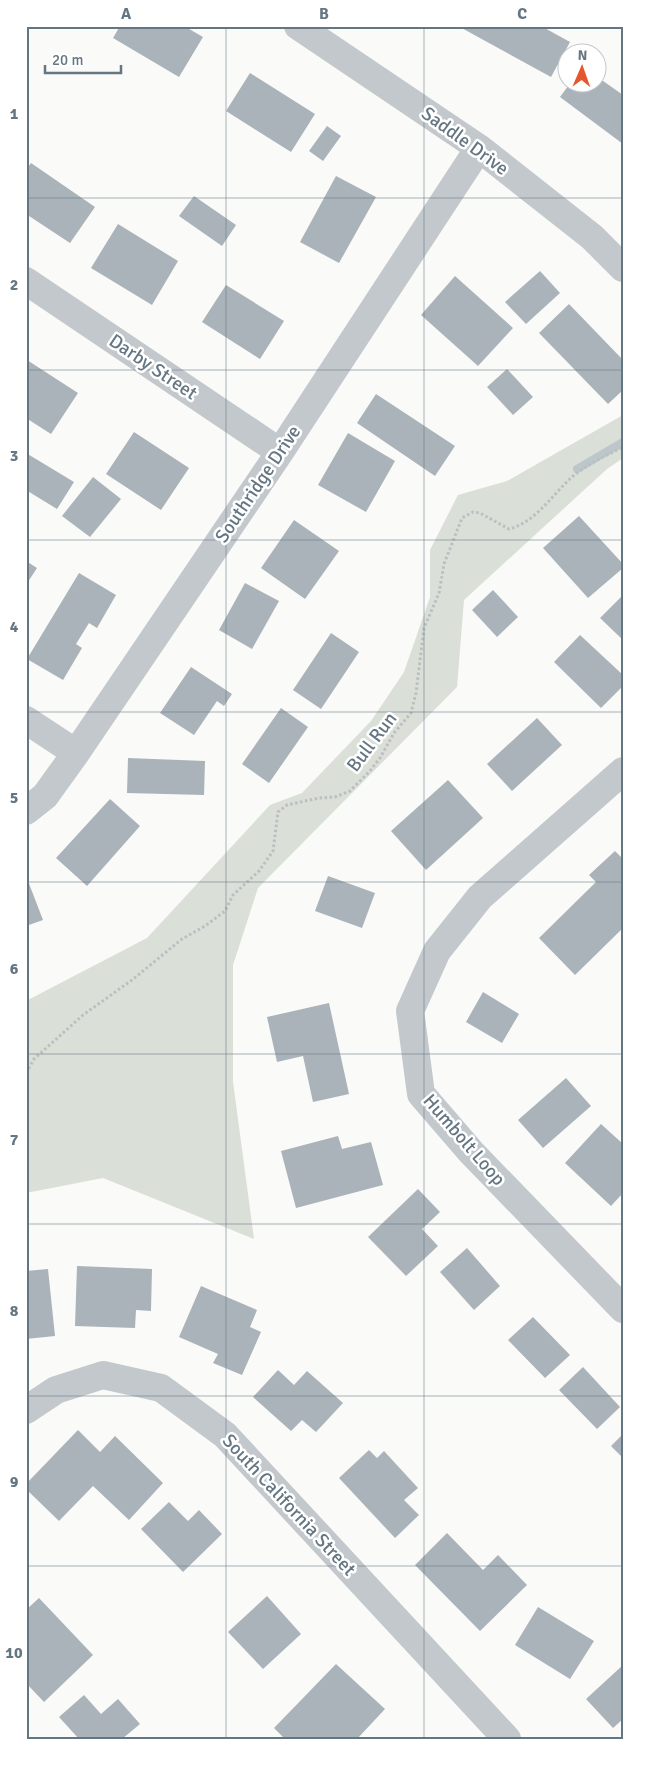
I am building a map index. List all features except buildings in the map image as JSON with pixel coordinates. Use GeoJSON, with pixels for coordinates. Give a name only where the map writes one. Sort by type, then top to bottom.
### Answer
{"type":"FeatureCollection","features":[{"type":"Feature","properties":{"kind":"street","name":"Saddle Drive"},"geometry":{"type":"LineString","coordinates":[[298,26],[479,148],[592,237],[623,268]]}},
{"type":"Feature","properties":{"kind":"street","name":"Southridge Drive"},"geometry":{"type":"LineString","coordinates":[[26,811],[45,796],[76,753],[280,452],[479,148]]}},
{"type":"Feature","properties":{"kind":"street","name":"Darby Street"},"geometry":{"type":"LineString","coordinates":[[26,282],[280,452]]}},
{"type":"Feature","properties":{"kind":"street"},"geometry":{"type":"LineString","coordinates":[[26,720],[76,753]]}},
{"type":"Feature","properties":{"kind":"street","name":"Humbolt Loop"},"geometry":{"type":"LineString","coordinates":[[619,781],[480,897],[437,951],[410,1011],[421,1094],[471,1152],[623,1308]]}},
{"type":"Feature","properties":{"kind":"street","name":"South California Street"},"geometry":{"type":"LineString","coordinates":[[26,1410],[56,1390],[103,1374],[161,1388],[225,1435],[506,1739]]}},
{"type":"Feature","properties":{"kind":"path","name":"Bull Run"},"geometry":{"type":"LineString","coordinates":[[26,1073],[34,1059],[83,1015],[132,980],[182,939],[205,926],[225,911],[233,895],[259,871],[273,851],[278,812],[288,805],[319,798],[335,797],[350,791],[380,758],[390,739],[411,713],[416,693],[424,628],[438,593],[444,564],[462,518],[473,512],[480,512],[509,529],[520,526],[534,515],[572,477],[590,463],[623,447]]}},
{"type":"Feature","properties":{"kind":"shaded area"},"geometry":{"type":"Polygon","coordinates":[[[623,415],[623,458],[607,469],[464,600],[457,687],[258,888],[233,965],[233,1082],[254,1239],[103,1178],[26,1193],[26,1001],[147,938],[270,805],[302,793],[371,721],[404,672],[430,597],[430,550],[458,495],[507,481],[623,415]]]}},
{"type":"Feature","properties":{"kind":"waterway"},"geometry":{"type":"LineString","coordinates":[[577,469],[623,442]]}}]}
